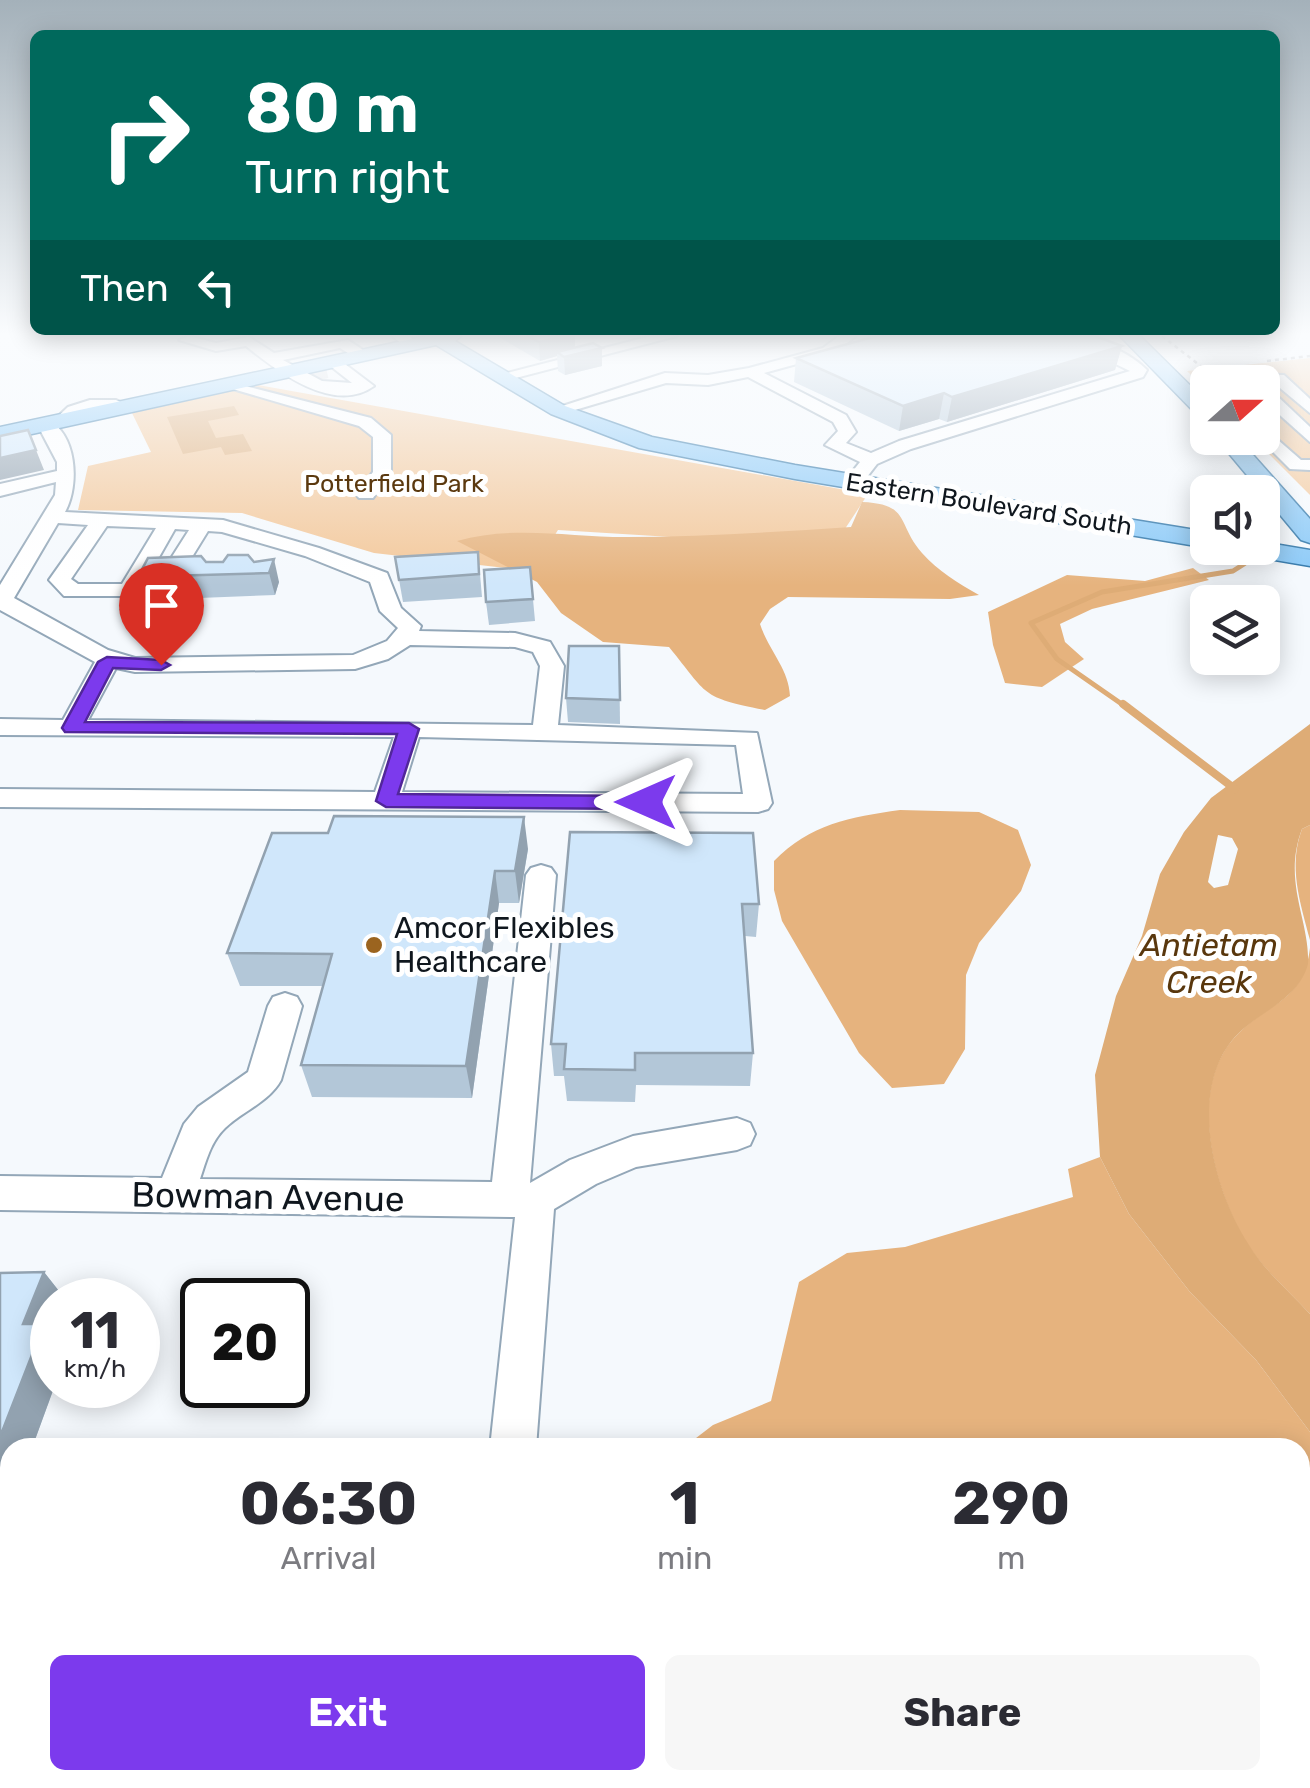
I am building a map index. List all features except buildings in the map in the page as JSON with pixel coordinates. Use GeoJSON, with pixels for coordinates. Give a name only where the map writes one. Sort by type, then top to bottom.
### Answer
{"type":"FeatureCollection","features":[{"type":"Feature","properties":{"kind":"main road"},"geometry":{"type":"LineString","coordinates":[[0,434],[80,419]]}},
{"type":"Feature","properties":{"kind":"main road","name":"Eastern Boulevard South"},"geometry":{"type":"LineString","coordinates":[[581,419],[616,434],[686,453],[1190,537]]}},
{"type":"Feature","properties":{"kind":"main road"},"geometry":{"type":"LineString","coordinates":[[1242,455],[1259,475]]}},
{"type":"Feature","properties":{"kind":"main road"},"geometry":{"type":"LineString","coordinates":[[1280,499],[1308,531]]}},
{"type":"Feature","properties":{"kind":"main road"},"geometry":{"type":"LineString","coordinates":[[1280,553],[1310,558]]}},
{"type":"Feature","properties":{"kind":"main road"},"geometry":{"type":"LineString","coordinates":[[1280,558],[1310,570]]}},
{"type":"Feature","properties":{"kind":"street"},"geometry":{"type":"LineString","coordinates":[[356,419],[382,435],[382,472],[366,494]]}},
{"type":"Feature","properties":{"kind":"street"},"geometry":{"type":"LineString","coordinates":[[840,419],[847,432],[834,445],[872,460]]}},
{"type":"Feature","properties":{"kind":"street"},"geometry":{"type":"LineString","coordinates":[[854,482],[872,460],[991,419]]}},
{"type":"Feature","properties":{"kind":"street"},"geometry":{"type":"LineString","coordinates":[[1302,420],[1310,437]]}},
{"type":"Feature","properties":{"kind":"street"},"geometry":{"type":"LineString","coordinates":[[0,449],[54,427],[67,474],[65,496],[54,518],[1,602],[26,610],[107,662],[355,662],[386,652],[406,638],[516,640],[542,647],[552,666],[545,732]]}},
{"type":"Feature","properties":{"kind":"street"},"geometry":{"type":"LineString","coordinates":[[1280,449],[1296,465],[1310,465]]}},
{"type":"Feature","properties":{"kind":"street"},"geometry":{"type":"LineString","coordinates":[[0,490],[67,474]]}},
{"type":"Feature","properties":{"kind":"street"},"geometry":{"type":"LineString","coordinates":[[1280,477],[1310,476]]}},
{"type":"Feature","properties":{"kind":"street"},"geometry":{"type":"LineString","coordinates":[[54,518],[203,524],[279,551],[380,578],[391,611],[410,626],[406,638]]}},
{"type":"Feature","properties":{"kind":"street"},"geometry":{"type":"LineString","coordinates":[[102,519],[60,580],[72,591],[129,591],[170,522]]}},
{"type":"Feature","properties":{"kind":"street"},"geometry":{"type":"LineString","coordinates":[[172,574],[203,524]]}},
{"type":"Feature","properties":{"kind":"street"},"geometry":{"type":"LineString","coordinates":[[0,554],[38,544]]}},
{"type":"Feature","properties":{"kind":"street"},"geometry":{"type":"LineString","coordinates":[[72,728],[107,662]]}},
{"type":"Feature","properties":{"kind":"street"},"geometry":{"type":"LineString","coordinates":[[0,727],[409,729],[748,738],[758,803],[0,798]]}},
{"type":"Feature","properties":{"kind":"street"},"geometry":{"type":"LineString","coordinates":[[386,801],[409,729]]}},
{"type":"Feature","properties":{"kind":"street"},"geometry":{"type":"LineString","coordinates":[[514,1438],[522,1200],[541,875]]}},
{"type":"Feature","properties":{"kind":"street"},"geometry":{"type":"LineString","coordinates":[[175,1195],[197,1135],[211,1118],[264,1080],[284,1006]]}},
{"type":"Feature","properties":{"kind":"street"},"geometry":{"type":"LineString","coordinates":[[522,1200],[634,1152],[737,1134]]}},
{"type":"Feature","properties":{"kind":"street","name":"Bowman Avenue"},"geometry":{"type":"LineString","coordinates":[[3,1198],[175,1195],[522,1200]]}},
{"type":"Feature","properties":{"kind":"green space","name":"Potterfield Park"},"geometry":{"type":"Polygon","coordinates":[[[135,419],[451,419],[868,494],[833,547],[558,530],[532,571],[374,553],[242,513],[78,510],[88,466],[151,452],[135,419]]]}},
{"type":"Feature","properties":{"kind":"green space"},"geometry":{"type":"Polygon","coordinates":[[[1280,419],[1310,419],[1310,495],[1270,455],[1280,455],[1280,419]]]}},
{"type":"Feature","properties":{"kind":"shaded area"},"geometry":{"type":"Polygon","coordinates":[[[862,502],[896,511],[928,559],[979,595],[950,599],[788,597],[770,609],[760,624],[786,677],[790,696],[765,710],[728,702],[708,692],[669,647],[603,642],[561,613],[537,582],[457,541],[520,533],[654,537],[851,527],[862,502]]]}},
{"type":"Feature","properties":{"kind":"shaded area"},"geometry":{"type":"Polygon","coordinates":[[[1193,568],[1209,580],[1092,609],[1060,624],[1065,642],[1084,659],[1042,687],[1005,683],[988,612],[1067,575],[1145,581],[1193,568]]]}},
{"type":"Feature","properties":{"kind":"shaded area"},"geometry":{"type":"Polygon","coordinates":[[[900,810],[979,812],[1018,830],[1031,865],[1021,891],[979,943],[966,975],[965,1049],[944,1084],[892,1088],[859,1053],[782,921],[774,890],[774,861],[817,830],[900,810]]]}},
{"type":"Feature","properties":{"kind":"shaded area"},"geometry":{"type":"Polygon","coordinates":[[[1310,825],[1310,940],[1299,898],[1296,857],[1302,829],[1310,825]]]}},
{"type":"Feature","properties":{"kind":"shaded area"},"geometry":{"type":"Polygon","coordinates":[[[1310,948],[1310,1314],[1262,1263],[1236,1223],[1216,1169],[1209,1112],[1220,1059],[1235,1037],[1292,991],[1306,966],[1310,948]]]}},
{"type":"Feature","properties":{"kind":"shaded area"},"geometry":{"type":"Polygon","coordinates":[[[1100,1157],[1129,1214],[1190,1292],[1256,1360],[1310,1432],[1310,1438],[696,1438],[713,1425],[771,1401],[799,1282],[847,1253],[905,1247],[1073,1197],[1068,1169],[1100,1157]]]}},
{"type":"Feature","properties":{"kind":"water"},"geometry":{"type":"Polygon","coordinates":[[[168,419],[216,419],[208,421],[216,438],[243,434],[252,451],[225,455],[221,447],[183,454],[168,419]]]}},
{"type":"Feature","properties":{"kind":"water","name":"Antietam Creek"},"geometry":{"type":"Polygon","coordinates":[[[1310,724],[1310,825],[1302,829],[1295,866],[1308,964],[1296,987],[1235,1037],[1220,1059],[1209,1112],[1217,1170],[1236,1223],[1262,1263],[1310,1314],[1310,1432],[1256,1360],[1190,1292],[1129,1214],[1100,1157],[1095,1075],[1116,996],[1142,936],[1160,874],[1184,832],[1211,798],[1310,724]],[[1218,835],[1208,882],[1214,888],[1228,885],[1238,849],[1232,838],[1218,835]]]}},
{"type":"Feature","properties":{"kind":"waterway"},"geometry":{"type":"LineString","coordinates":[[1126,707],[1057,659],[1031,623],[1102,592],[1233,571],[1242,565]]}},
{"type":"Feature","properties":{"kind":"waterway"},"geometry":{"type":"LineString","coordinates":[[1123,704],[1235,789]]}},
{"type":"Feature","properties":{"kind":"place","name":"Amcor Flexibles Healthcare"},"geometry":{"type":"Point","coordinates":[374,945]}},
{"type":"Feature","properties":{"kind":"route"},"geometry":{"type":"LineString","coordinates":[[161,665],[107,662],[72,728],[409,729],[386,801],[646,802]]}}]}
